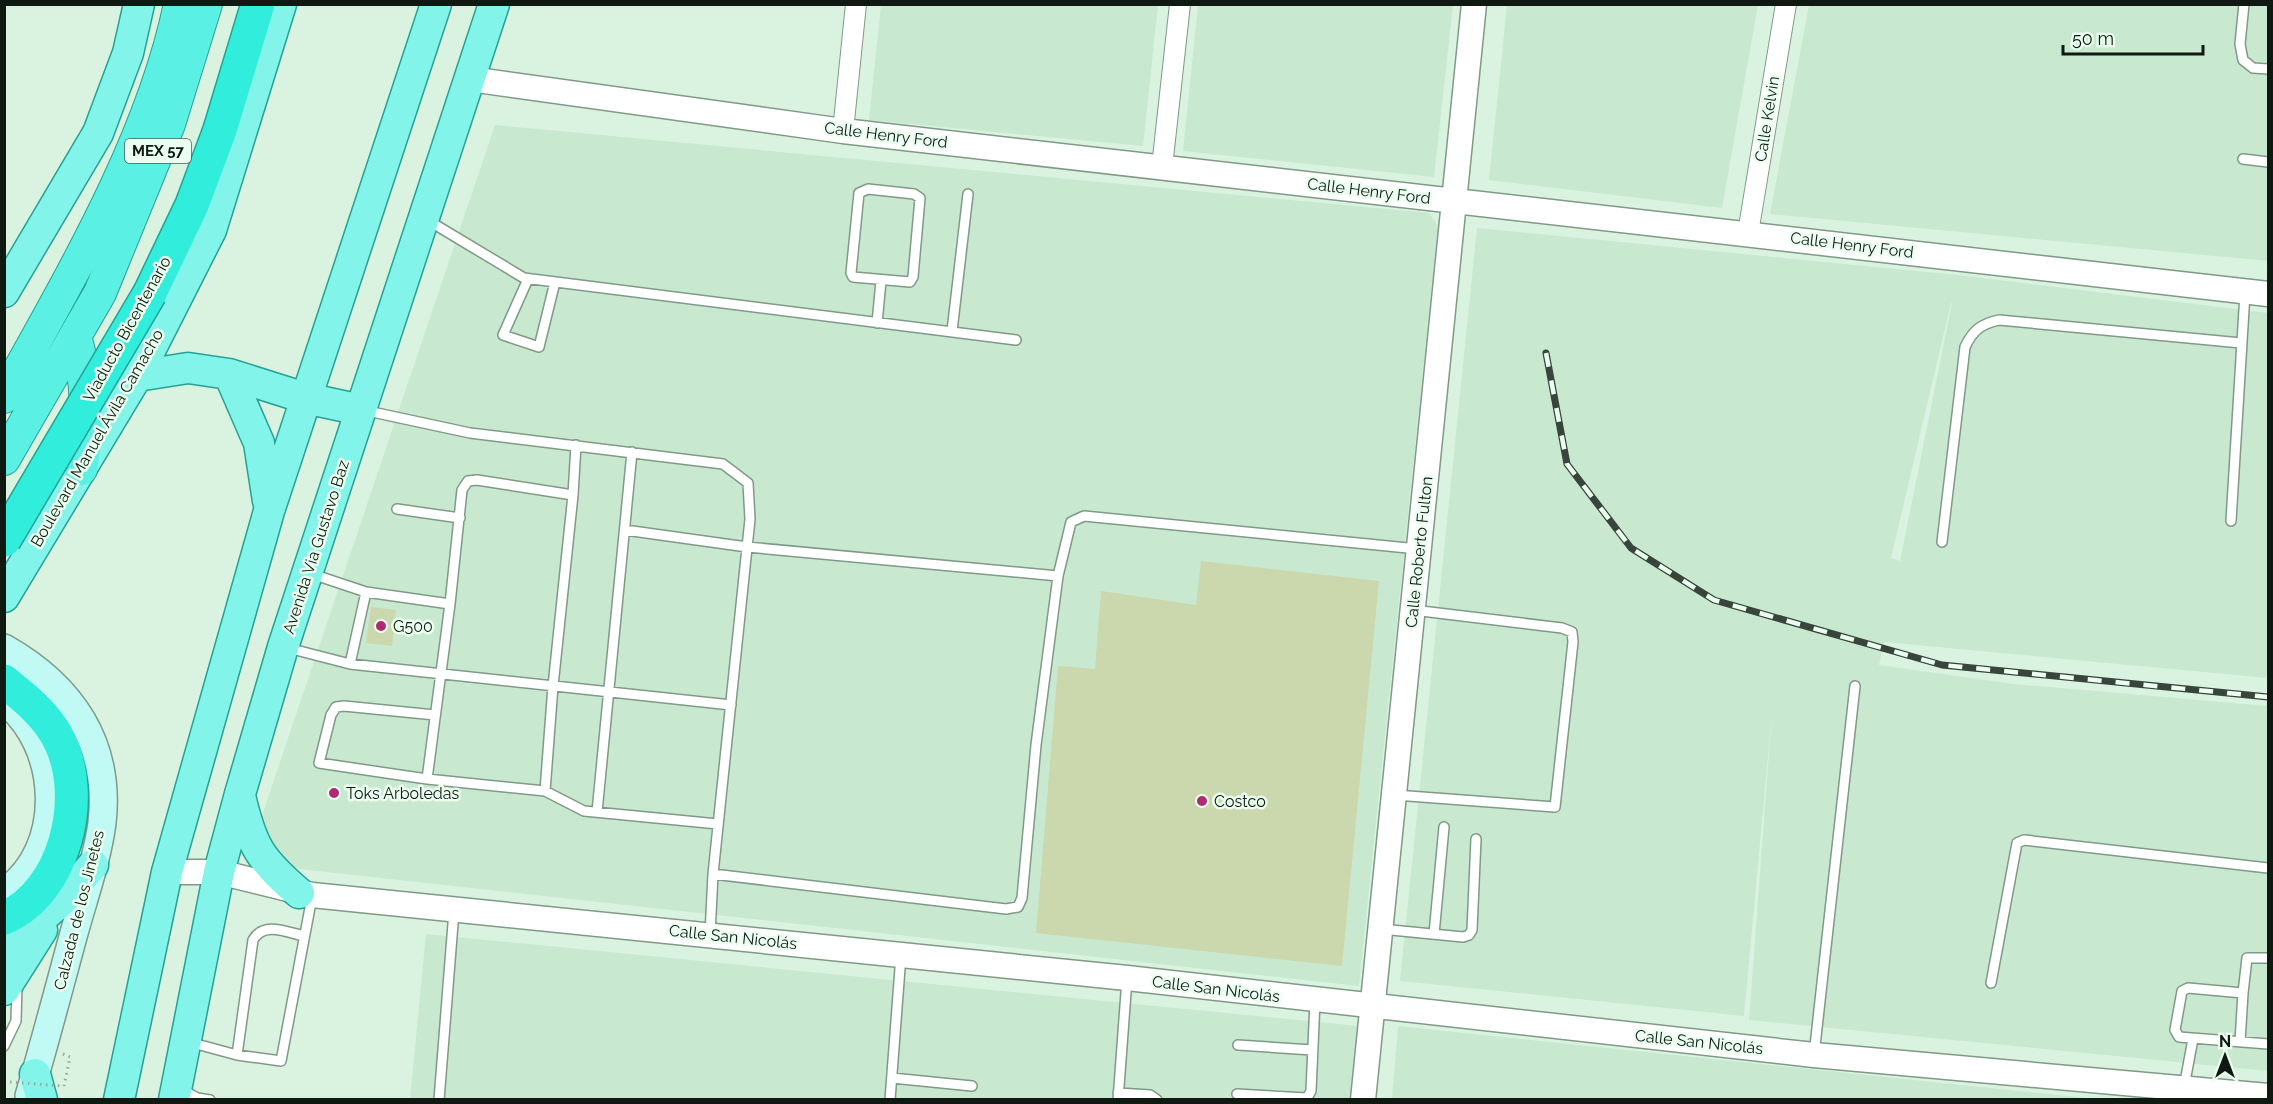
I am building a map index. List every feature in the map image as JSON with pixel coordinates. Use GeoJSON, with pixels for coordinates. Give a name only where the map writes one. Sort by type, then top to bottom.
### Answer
{"type":"FeatureCollection","features":[{"type":"Feature","properties":{"kind":"highway","name":"MEX 57"},"geometry":{"type":"LineString","coordinates":[[4,397],[76,267],[129,157],[173,36],[180,4]]}},
{"type":"Feature","properties":{"kind":"highway","name":"MEX 57"},"geometry":{"type":"LineString","coordinates":[[4,459],[100,293],[165,135],[206,4]]}},
{"type":"Feature","properties":{"kind":"highway","name":"Viaducto Bicentenario"},"geometry":{"type":"LineString","coordinates":[[4,540],[150,293],[192,205],[220,130],[258,4]]}},
{"type":"Feature","properties":{"kind":"highway"},"geometry":{"type":"LineString","coordinates":[[75,336],[87,388],[87,424],[81,469]]}},
{"type":"Feature","properties":{"kind":"highway"},"geometry":{"type":"LineString","coordinates":[[4,918],[35,894],[63,852],[73,793],[68,762],[48,720],[10,662]]}},
{"type":"Feature","properties":{"kind":"main road"},"geometry":{"type":"LineString","coordinates":[[4,292],[98,134],[128,53],[140,4]]}},
{"type":"Feature","properties":{"kind":"main road","name":"Boulevard Manuel Ávila Camacho"},"geometry":{"type":"LineString","coordinates":[[4,597],[136,376],[211,230],[281,4]]}},
{"type":"Feature","properties":{"kind":"main road"},"geometry":{"type":"LineString","coordinates":[[119,1100],[167,872],[269,511],[436,4]]}},
{"type":"Feature","properties":{"kind":"main road","name":"Avenida Via Gustavo Baz"},"geometry":{"type":"LineString","coordinates":[[176,1093],[219,872],[240,794],[283,647],[494,4]]}},
{"type":"Feature","properties":{"kind":"main road"},"geometry":{"type":"LineString","coordinates":[[4,254],[35,240]]}},
{"type":"Feature","properties":{"kind":"main road"},"geometry":{"type":"LineString","coordinates":[[136,376],[188,368],[228,374],[305,398],[361,410]]}},
{"type":"Feature","properties":{"kind":"main road"},"geometry":{"type":"LineString","coordinates":[[228,374],[260,443],[269,511]]}},
{"type":"Feature","properties":{"kind":"main road","name":"Calzada de los Jinetes"},"geometry":{"type":"LineString","coordinates":[[10,662],[62,690],[77,711],[96,755],[102,781],[102,821],[93,865],[36,1088]]}},
{"type":"Feature","properties":{"kind":"main road"},"geometry":{"type":"LineString","coordinates":[[4,701],[26,722],[37,744],[46,770],[50,800],[47,833],[33,860],[14,885],[4,892]]}},
{"type":"Feature","properties":{"kind":"main road"},"geometry":{"type":"LineString","coordinates":[[240,794],[250,836],[258,852],[268,867],[305,894]]}},
{"type":"Feature","properties":{"kind":"main road"},"geometry":{"type":"LineString","coordinates":[[8,971],[60,902],[93,865]]}},
{"type":"Feature","properties":{"kind":"street"},"geometry":{"type":"LineString","coordinates":[[843,131],[856,4]]}},
{"type":"Feature","properties":{"kind":"street"},"geometry":{"type":"LineString","coordinates":[[1162,167],[1180,4]]}},
{"type":"Feature","properties":{"kind":"street","name":"Calle Roberto Fulton"},"geometry":{"type":"LineString","coordinates":[[1363,1100],[1474,4]]}},
{"type":"Feature","properties":{"kind":"street","name":"Calle Kelvin"},"geometry":{"type":"LineString","coordinates":[[1748,233],[1786,4]]}},
{"type":"Feature","properties":{"kind":"street","name":"Calle Henry Ford"},"geometry":{"type":"LineString","coordinates":[[470,79],[843,131],[2257,292]]}},
{"type":"Feature","properties":{"kind":"street","name":"Calle San Nicolás"},"geometry":{"type":"LineString","coordinates":[[167,872],[219,872],[305,894],[1127,978],[1315,1001],[1814,1055],[2268,1096]]}},
{"type":"Feature","properties":{"kind":"lane"},"geometry":{"type":"LineString","coordinates":[[2244,4],[2241,44],[2243,60],[2253,68],[2268,69]]}},
{"type":"Feature","properties":{"kind":"lane"},"geometry":{"type":"LineString","coordinates":[[2243,159],[2268,162]]}},
{"type":"Feature","properties":{"kind":"lane"},"geometry":{"type":"LineString","coordinates":[[868,189],[914,194],[920,198],[921,204],[913,277],[910,282],[904,283],[881,281],[853,277],[851,273],[859,194],[868,189]]}},
{"type":"Feature","properties":{"kind":"lane"},"geometry":{"type":"LineString","coordinates":[[952,332],[968,194]]}},
{"type":"Feature","properties":{"kind":"lane"},"geometry":{"type":"LineString","coordinates":[[424,218],[528,279],[1016,340]]}},
{"type":"Feature","properties":{"kind":"lane"},"geometry":{"type":"LineString","coordinates":[[528,279],[503,335],[505,338],[539,347],[555,282]]}},
{"type":"Feature","properties":{"kind":"lane"},"geometry":{"type":"LineString","coordinates":[[877,323],[881,281]]}},
{"type":"Feature","properties":{"kind":"lane"},"geometry":{"type":"LineString","coordinates":[[2231,521],[2241,343],[2257,292]]}},
{"type":"Feature","properties":{"kind":"lane"},"geometry":{"type":"LineString","coordinates":[[1942,542],[1965,347],[1972,332],[1984,323],[1999,320],[2241,343]]}},
{"type":"Feature","properties":{"kind":"lane"},"geometry":{"type":"LineString","coordinates":[[361,410],[471,433],[723,464],[748,483],[750,519],[713,874],[710,934]]}},
{"type":"Feature","properties":{"kind":"lane"},"geometry":{"type":"LineString","coordinates":[[545,790],[576,445]]}},
{"type":"Feature","properties":{"kind":"lane"},"geometry":{"type":"LineString","coordinates":[[597,812],[632,452]]}},
{"type":"Feature","properties":{"kind":"lane"},"geometry":{"type":"LineString","coordinates":[[427,779],[462,490],[468,481],[477,480],[573,495]]}},
{"type":"Feature","properties":{"kind":"lane"},"geometry":{"type":"LineString","coordinates":[[397,509],[460,518]]}},
{"type":"Feature","properties":{"kind":"lane"},"geometry":{"type":"LineString","coordinates":[[713,874],[1006,909],[1018,907],[1022,898],[1035,756],[1058,576],[1071,522],[1084,516],[1419,549]]}},
{"type":"Feature","properties":{"kind":"lane"},"geometry":{"type":"LineString","coordinates":[[625,530],[747,547],[1058,576]]}},
{"type":"Feature","properties":{"kind":"lane"},"geometry":{"type":"LineString","coordinates":[[307,573],[366,592],[450,604]]}},
{"type":"Feature","properties":{"kind":"lane"},"geometry":{"type":"LineString","coordinates":[[350,664],[366,592]]}},
{"type":"Feature","properties":{"kind":"lane"},"geometry":{"type":"LineString","coordinates":[[1394,795],[1555,807],[1573,642],[1572,632],[1562,628],[1413,610]]}},
{"type":"Feature","properties":{"kind":"lane"},"geometry":{"type":"LineString","coordinates":[[283,647],[350,664],[730,705]]}},
{"type":"Feature","properties":{"kind":"lane"},"geometry":{"type":"LineString","coordinates":[[1814,1055],[1856,686]]}},
{"type":"Feature","properties":{"kind":"lane"},"geometry":{"type":"LineString","coordinates":[[435,715],[336,707],[331,715],[319,762],[324,765],[427,779],[545,790],[584,811],[718,824]]}},
{"type":"Feature","properties":{"kind":"lane"},"geometry":{"type":"LineString","coordinates":[[1434,934],[1444,827]]}},
{"type":"Feature","properties":{"kind":"lane"},"geometry":{"type":"LineString","coordinates":[[1381,929],[1463,937],[1469,935],[1472,930],[1476,838]]}},
{"type":"Feature","properties":{"kind":"lane"},"geometry":{"type":"LineString","coordinates":[[1991,983],[2017,843],[2025,840],[2268,868]]}},
{"type":"Feature","properties":{"kind":"lane"},"geometry":{"type":"LineString","coordinates":[[186,1041],[237,1055],[281,1061],[304,936],[305,894]]}},
{"type":"Feature","properties":{"kind":"lane"},"geometry":{"type":"LineString","coordinates":[[439,1100],[454,909]]}},
{"type":"Feature","properties":{"kind":"lane"},"geometry":{"type":"LineString","coordinates":[[237,1055],[253,940],[258,932],[266,928],[304,936]]}},
{"type":"Feature","properties":{"kind":"lane"},"geometry":{"type":"LineString","coordinates":[[890,1100],[901,955]]}},
{"type":"Feature","properties":{"kind":"lane"},"geometry":{"type":"LineString","coordinates":[[2240,1042],[2247,958],[2268,958]]}},
{"type":"Feature","properties":{"kind":"lane"},"geometry":{"type":"LineString","coordinates":[[4,1046],[16,1021],[18,1004],[8,971]]}},
{"type":"Feature","properties":{"kind":"lane"},"geometry":{"type":"LineString","coordinates":[[1127,978],[1118,1096],[1150,1095],[1157,1100]]}},
{"type":"Feature","properties":{"kind":"lane"},"geometry":{"type":"LineString","coordinates":[[2243,993],[2188,988],[2182,991],[2176,1035],[2193,1039],[2268,1044]]}},
{"type":"Feature","properties":{"kind":"lane"},"geometry":{"type":"LineString","coordinates":[[1237,1094],[1307,1098],[1311,1091],[1315,1001]]}},
{"type":"Feature","properties":{"kind":"lane"},"geometry":{"type":"LineString","coordinates":[[2184,1090],[2193,1039]]}},
{"type":"Feature","properties":{"kind":"lane"},"geometry":{"type":"LineString","coordinates":[[1238,1046],[1312,1050]]}},
{"type":"Feature","properties":{"kind":"lane"},"geometry":{"type":"LineString","coordinates":[[892,1078],[972,1086]]}},
{"type":"Feature","properties":{"kind":"lane"},"geometry":{"type":"LineString","coordinates":[[176,1093],[210,1100]]}},
{"type":"Feature","properties":{"kind":"path"},"geometry":{"type":"LineString","coordinates":[[36,1088],[70,1057]]}},
{"type":"Feature","properties":{"kind":"shaded area"},"geometry":{"type":"Polygon","coordinates":[[[881,5],[1158,5],[1143,146],[869,120],[881,5]]]}},
{"type":"Feature","properties":{"kind":"shaded area"},"geometry":{"type":"Polygon","coordinates":[[[1198,5],[1453,5],[1434,177],[1183,151],[1198,5]]]}},
{"type":"Feature","properties":{"kind":"shaded area"},"geometry":{"type":"Polygon","coordinates":[[[1507,5],[1758,5],[1722,208],[1489,180],[1507,5]]]}},
{"type":"Feature","properties":{"kind":"shaded area"},"geometry":{"type":"Polygon","coordinates":[[[1809,5],[2268,5],[2268,261],[1770,214],[1809,5]]]}},
{"type":"Feature","properties":{"kind":"shaded area"},"geometry":{"type":"Polygon","coordinates":[[[495,125],[1429,213],[1438,226],[1359,986],[246,863],[495,125]]]}},
{"type":"Feature","properties":{"kind":"shaded area"},"geometry":{"type":"Polygon","coordinates":[[[1477,228],[1958,275],[2268,313],[2268,678],[1884,642],[1879,665],[2014,684],[2268,706],[2268,1071],[1749,1020],[1772,713],[1744,1016],[1400,981],[1477,228]],[[1952,303],[1891,558],[1900,561],[1952,303]]]}},
{"type":"Feature","properties":{"kind":"shaded area"},"geometry":{"type":"Polygon","coordinates":[[[426,934],[1359,1026],[1352,1099],[410,1100],[426,934]]]}},
{"type":"Feature","properties":{"kind":"shaded area"},"geometry":{"type":"Polygon","coordinates":[[[1398,1026],[2096,1099],[1392,1099],[1398,1026]]]}},
{"type":"Feature","properties":{"kind":"building","name":"Costco"},"geometry":{"type":"Polygon","coordinates":[[[1201,561],[1379,581],[1342,966],[1036,933],[1058,666],[1095,669],[1101,591],[1196,605],[1201,561]]]}},
{"type":"Feature","properties":{"kind":"building","name":"G500"},"geometry":{"type":"Polygon","coordinates":[[[371,607],[396,610],[392,646],[366,643],[371,607]]]}},
{"type":"Feature","properties":{"kind":"railway"},"geometry":{"type":"LineString","coordinates":[[1546,353],[1567,464],[1631,548],[1714,600],[1942,665],[2268,697]]}},
{"type":"Feature","properties":{"kind":"place","name":"G500"},"geometry":{"type":"Point","coordinates":[381,626]}},
{"type":"Feature","properties":{"kind":"place","name":"Toks Arboledas"},"geometry":{"type":"Point","coordinates":[334,793]}},
{"type":"Feature","properties":{"kind":"place","name":"Costco"},"geometry":{"type":"Point","coordinates":[1202,801]}}]}
